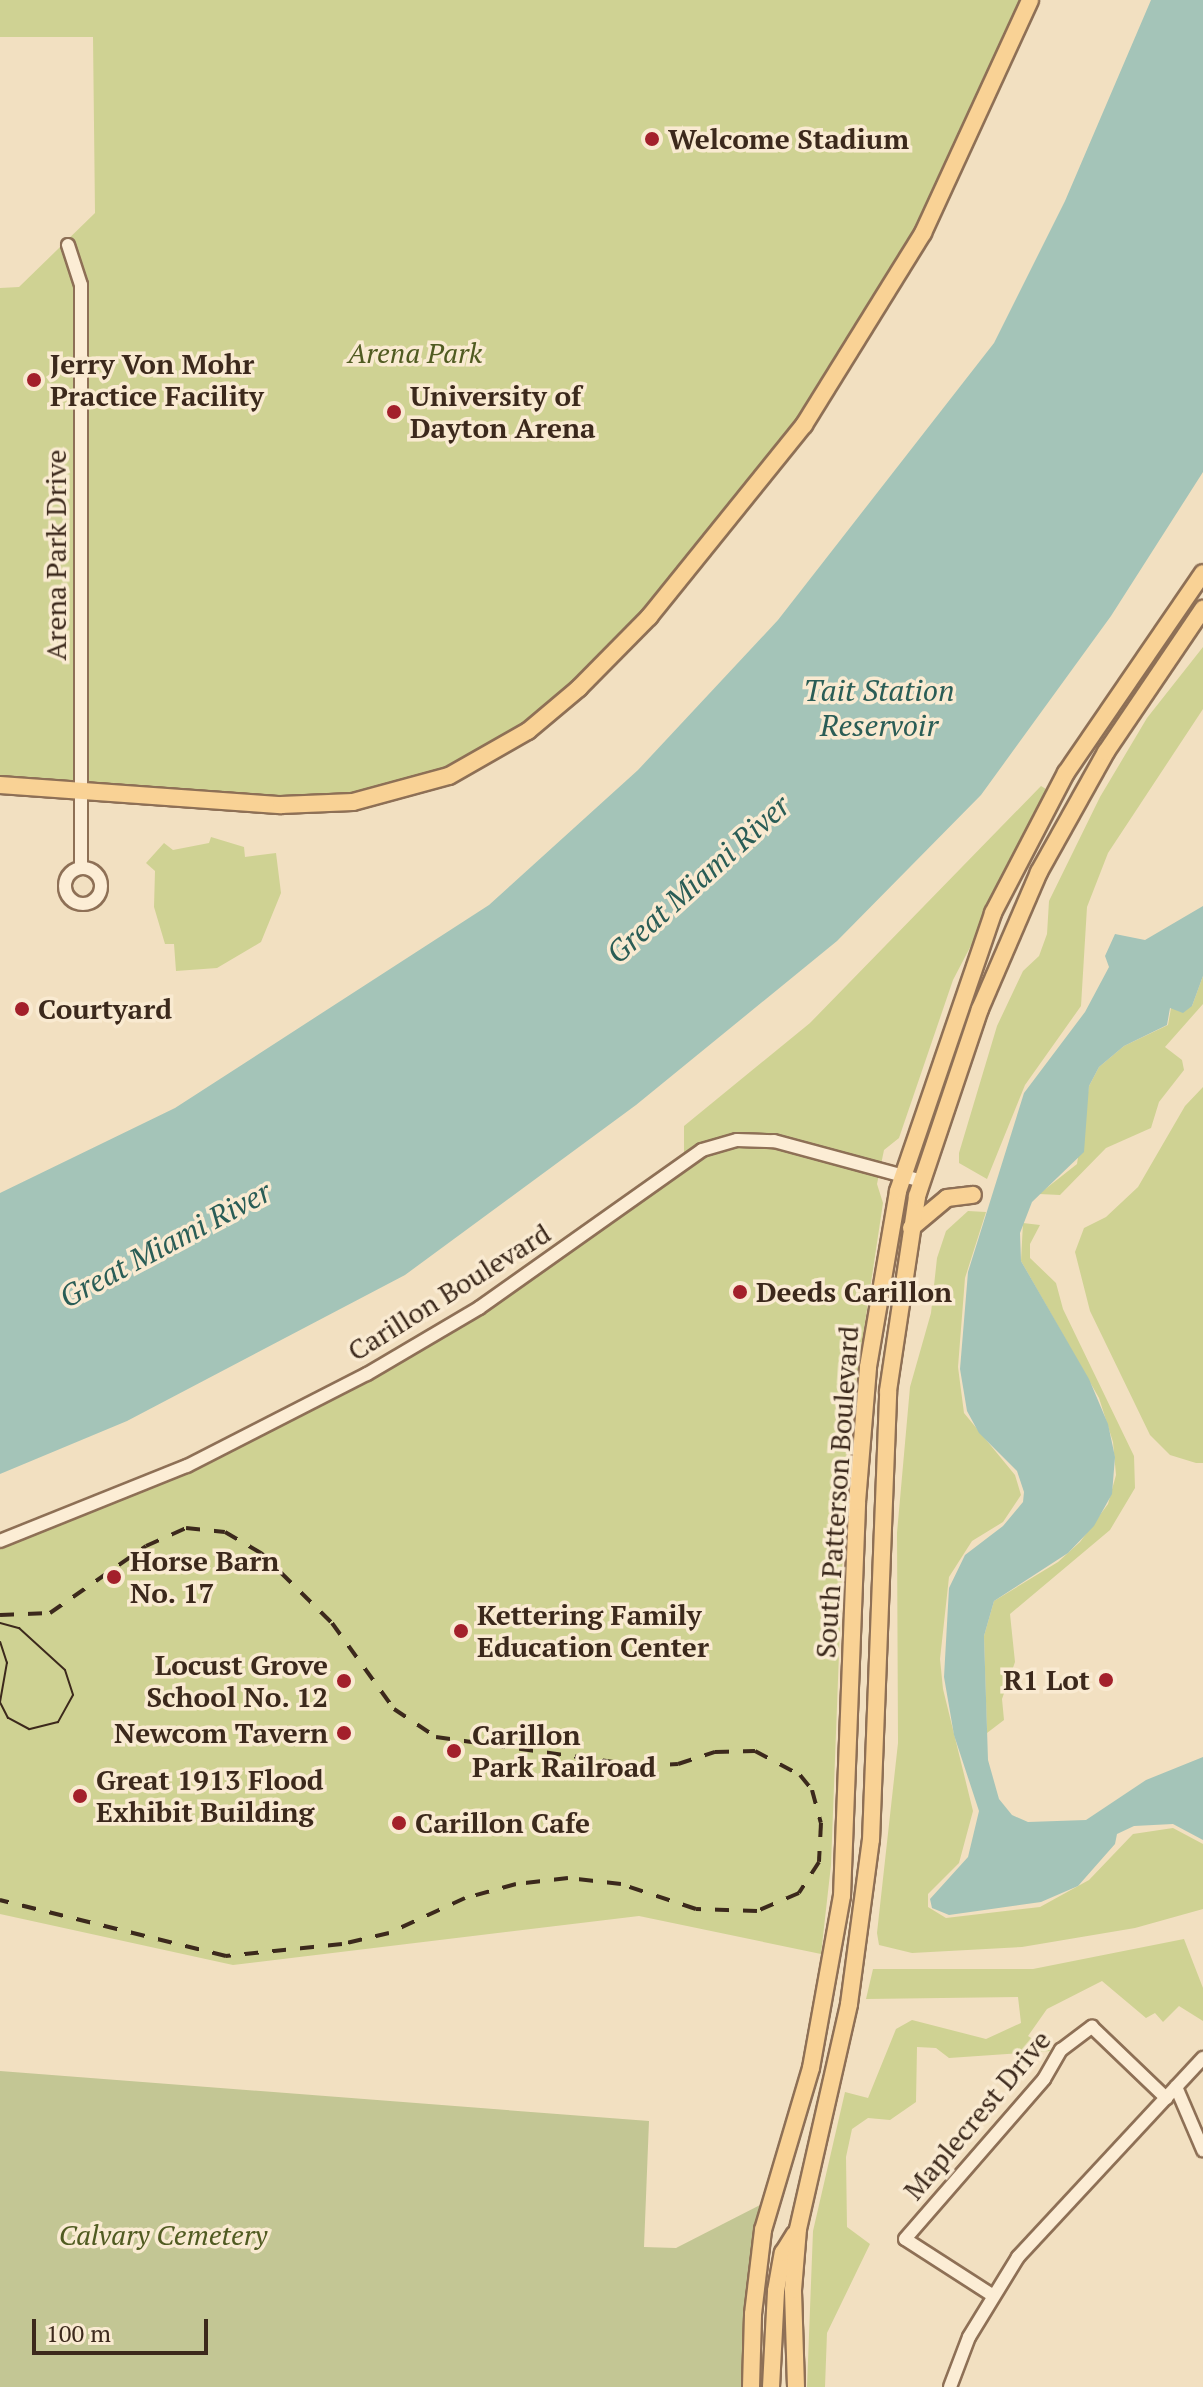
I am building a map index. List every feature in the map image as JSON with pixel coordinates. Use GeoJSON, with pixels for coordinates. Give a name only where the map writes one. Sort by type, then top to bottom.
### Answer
{"type":"FeatureCollection","features":[{"type":"Feature","properties":{"kind":"main road"},"geometry":{"type":"LineString","coordinates":[[0,785],[281,805],[353,802],[449,776],[538,723],[622,647],[694,566],[827,390],[923,233],[1030,0]]}},
{"type":"Feature","properties":{"kind":"main road","name":"South Patterson Boulevard"},"geometry":{"type":"LineString","coordinates":[[751,2387],[753,2314],[763,2230],[811,2068],[842,1896],[868,1367],[877,1294],[904,1175],[993,913],[1066,773],[1203,573]]}},
{"type":"Feature","properties":{"kind":"main road","name":"South Patterson Boulevard"},"geometry":{"type":"LineString","coordinates":[[796,2387],[793,2290],[798,2229],[849,2004],[871,1840],[888,1391],[911,1228],[922,1181],[980,1009],[1039,872],[1106,752],[1203,609]]}},
{"type":"Feature","properties":{"kind":"main road"},"geometry":{"type":"LineString","coordinates":[[911,1228],[947,1198],[973,1195]]}},
{"type":"Feature","properties":{"kind":"main road"},"geometry":{"type":"LineString","coordinates":[[771,2387],[776,2291],[783,2253],[798,2229]]}},
{"type":"Feature","properties":{"kind":"street","name":"Arena Park Drive"},"geometry":{"type":"LineString","coordinates":[[68,245],[81,285],[81,868]]}},
{"type":"Feature","properties":{"kind":"street","name":"Carillon Boulevard"},"geometry":{"type":"LineString","coordinates":[[0,1541],[187,1466],[367,1374],[479,1308],[702,1150],[737,1140],[774,1141],[922,1181]]}},
{"type":"Feature","properties":{"kind":"street","name":"Maplecrest Drive"},"geometry":{"type":"LineString","coordinates":[[992,2295],[905,2239],[1044,2079],[1061,2050],[1092,2027],[1166,2098]]}},
{"type":"Feature","properties":{"kind":"street"},"geometry":{"type":"LineString","coordinates":[[950,2387],[992,2295],[1037,2233],[1203,2058]]}},
{"type":"Feature","properties":{"kind":"street"},"geometry":{"type":"LineString","coordinates":[[1176,2087],[1203,2150]]}},
{"type":"Feature","properties":{"kind":"green space","name":"Arena Park"},"geometry":{"type":"Polygon","coordinates":[[[0,0],[1030,0],[993,89],[827,390],[622,647],[472,765],[353,802],[0,785],[0,288],[19,287],[95,213],[93,37],[0,37],[0,0]]]}},
{"type":"Feature","properties":{"kind":"green space"},"geometry":{"type":"Polygon","coordinates":[[[1203,647],[1203,709],[1108,853],[1087,907],[1081,1006],[1025,1085],[987,1179],[959,1163],[959,1153],[997,1026],[1023,971],[1039,956],[1047,934],[1049,901],[1100,797],[1147,718],[1203,647]]]}},
{"type":"Feature","properties":{"kind":"green space"},"geometry":{"type":"Polygon","coordinates":[[[1041,786],[1051,792],[953,980],[899,1138],[884,1150],[877,1184],[883,1203],[847,1442],[831,1865],[821,1954],[639,1916],[233,1965],[0,1914],[0,1541],[187,1466],[423,1342],[684,1161],[684,1126],[810,1023],[1041,786]]]}},
{"type":"Feature","properties":{"kind":"green space"},"geometry":{"type":"Polygon","coordinates":[[[211,837],[244,847],[245,857],[276,853],[281,893],[261,942],[217,968],[176,971],[174,944],[165,944],[154,907],[155,871],[146,863],[164,843],[173,850],[209,843],[211,837]]]}},
{"type":"Feature","properties":{"kind":"green space"},"geometry":{"type":"Polygon","coordinates":[[[1203,976],[1203,1004],[1165,1047],[1182,1060],[1184,1070],[1159,1102],[1151,1128],[1106,1148],[1060,1195],[1039,1194],[1077,1164],[1089,1086],[1099,1067],[1124,1046],[1168,1025],[1171,1008],[1192,1006],[1203,976]]]}},
{"type":"Feature","properties":{"kind":"green space"},"geometry":{"type":"Polygon","coordinates":[[[1203,1087],[1203,1463],[1196,1463],[1170,1455],[1150,1435],[1090,1311],[1075,1252],[1084,1228],[1106,1217],[1138,1187],[1185,1106],[1203,1087]]]}},
{"type":"Feature","properties":{"kind":"green space"},"geometry":{"type":"Polygon","coordinates":[[[968,1211],[986,1212],[965,1278],[958,1367],[964,1413],[1015,1475],[1021,1495],[1003,1522],[972,1541],[949,1577],[940,1659],[943,1689],[973,1811],[959,1863],[928,1894],[928,1907],[946,1918],[1040,1907],[1089,1880],[1133,1834],[1173,1828],[1203,1844],[1203,1909],[1135,1928],[1022,1947],[912,1953],[879,1945],[877,1933],[898,1743],[897,1533],[910,1387],[931,1313],[937,1258],[946,1231],[968,1211]]]}},
{"type":"Feature","properties":{"kind":"green space"},"geometry":{"type":"Polygon","coordinates":[[[1023,1223],[1040,1225],[1030,1244],[1030,1258],[1056,1283],[1063,1309],[1134,1456],[1135,1488],[1110,1530],[1010,1614],[1015,1662],[1002,1699],[1004,1720],[987,1733],[984,1636],[994,1601],[1058,1562],[1080,1542],[1108,1504],[1116,1475],[1113,1442],[1099,1398],[1021,1261],[1023,1223]]]}},
{"type":"Feature","properties":{"kind":"green space"},"geometry":{"type":"Polygon","coordinates":[[[1184,1939],[1203,1988],[1203,2021],[1179,2006],[1163,2022],[1155,2013],[1146,2018],[1102,1981],[1047,2009],[1028,2036],[1051,2051],[949,2058],[936,2048],[917,2047],[916,2102],[890,2120],[868,2118],[852,2129],[846,2157],[847,2227],[870,2244],[827,2333],[825,2387],[807,2387],[813,2231],[845,2092],[868,2098],[896,2029],[912,2020],[986,2039],[1021,2023],[1018,1997],[866,1999],[873,1969],[1033,1969],[1184,1939]]]}},
{"type":"Feature","properties":{"kind":"green space","name":"Calvary Cemetery"},"geometry":{"type":"Polygon","coordinates":[[[0,2071],[649,2121],[644,2247],[676,2248],[772,2199],[751,2387],[0,2387],[0,2071]]]}},
{"type":"Feature","properties":{"kind":"water","name":"Tait Station Reservoir"},"geometry":{"type":"Polygon","coordinates":[[[1151,0],[1203,0],[1203,472],[1111,616],[981,795],[837,941],[636,1105],[405,1275],[127,1421],[0,1474],[0,1193],[175,1108],[489,905],[638,770],[778,620],[994,343],[1065,201],[1151,0]]]}},
{"type":"Feature","properties":{"kind":"water"},"geometry":{"type":"Polygon","coordinates":[[[1203,906],[1203,976],[1192,1006],[1183,1013],[1170,1008],[1167,1025],[1124,1046],[1099,1067],[1089,1086],[1084,1152],[1032,1202],[1020,1233],[1021,1261],[1089,1379],[1108,1424],[1115,1457],[1112,1494],[1094,1526],[1068,1553],[994,1601],[984,1636],[988,1760],[999,1799],[1012,1815],[1028,1822],[1086,1820],[1146,1780],[1203,1757],[1203,1840],[1173,1824],[1134,1826],[1117,1834],[1115,1844],[1078,1886],[1041,1902],[949,1915],[932,1908],[930,1899],[968,1857],[979,1811],[954,1735],[944,1677],[949,1588],[965,1555],[1003,1526],[1023,1502],[1024,1492],[1017,1471],[979,1433],[967,1411],[960,1369],[968,1272],[1024,1093],[1085,1012],[1109,967],[1105,956],[1115,934],[1145,940],[1203,906]]]}},
{"type":"Feature","properties":{"kind":"tram line"},"geometry":{"type":"LineString","coordinates":[[0,1623],[19,1628],[65,1670],[73,1695],[58,1722],[29,1729],[8,1718],[0,1702],[7,1663],[0,1642]]}},
{"type":"Feature","properties":{"kind":"railway"},"geometry":{"type":"LineString","coordinates":[[0,1615],[50,1613],[146,1546],[186,1528],[225,1532],[261,1553],[332,1623],[394,1709],[436,1737],[642,1766],[678,1764],[715,1752],[755,1751],[800,1775],[812,1790],[821,1823],[819,1862],[799,1893],[757,1911],[696,1909],[621,1884],[568,1878],[516,1884],[465,1898],[389,1933],[342,1944],[226,1956],[0,1900]]}},
{"type":"Feature","properties":{"kind":"place","name":"Welcome Stadium"},"geometry":{"type":"Point","coordinates":[652,139]}},
{"type":"Feature","properties":{"kind":"place","name":"Jerry Von Mohr Practice Facility"},"geometry":{"type":"Point","coordinates":[34,380]}},
{"type":"Feature","properties":{"kind":"place","name":"University of Dayton Arena"},"geometry":{"type":"Point","coordinates":[394,412]}},
{"type":"Feature","properties":{"kind":"place","name":"Courtyard"},"geometry":{"type":"Point","coordinates":[22,1009]}},
{"type":"Feature","properties":{"kind":"place","name":"Deeds Carillon"},"geometry":{"type":"Point","coordinates":[740,1292]}},
{"type":"Feature","properties":{"kind":"place","name":"Horse Barn No. 17"},"geometry":{"type":"Point","coordinates":[114,1577]}},
{"type":"Feature","properties":{"kind":"place","name":"Kettering Family Education Center"},"geometry":{"type":"Point","coordinates":[461,1631]}},
{"type":"Feature","properties":{"kind":"place","name":"R1 Lot"},"geometry":{"type":"Point","coordinates":[1106,1680]}},
{"type":"Feature","properties":{"kind":"place","name":"Locust Grove School No. 12"},"geometry":{"type":"Point","coordinates":[344,1681]}},
{"type":"Feature","properties":{"kind":"place","name":"Newcom Tavern"},"geometry":{"type":"Point","coordinates":[344,1733]}},
{"type":"Feature","properties":{"kind":"place","name":"Carillon Park Railroad"},"geometry":{"type":"Point","coordinates":[454,1751]}},
{"type":"Feature","properties":{"kind":"place","name":"Great 1913 Flood Exhibit Building"},"geometry":{"type":"Point","coordinates":[80,1796]}},
{"type":"Feature","properties":{"kind":"place","name":"Carillon Cafe"},"geometry":{"type":"Point","coordinates":[399,1823]}},
{"type":"Feature","properties":{"kind":"water label","name":"Great Miami River"},"geometry":{"type":"Point","coordinates":[698,879]}},
{"type":"Feature","properties":{"kind":"water label","name":"Great Miami River"},"geometry":{"type":"Point","coordinates":[165,1244]}}]}
